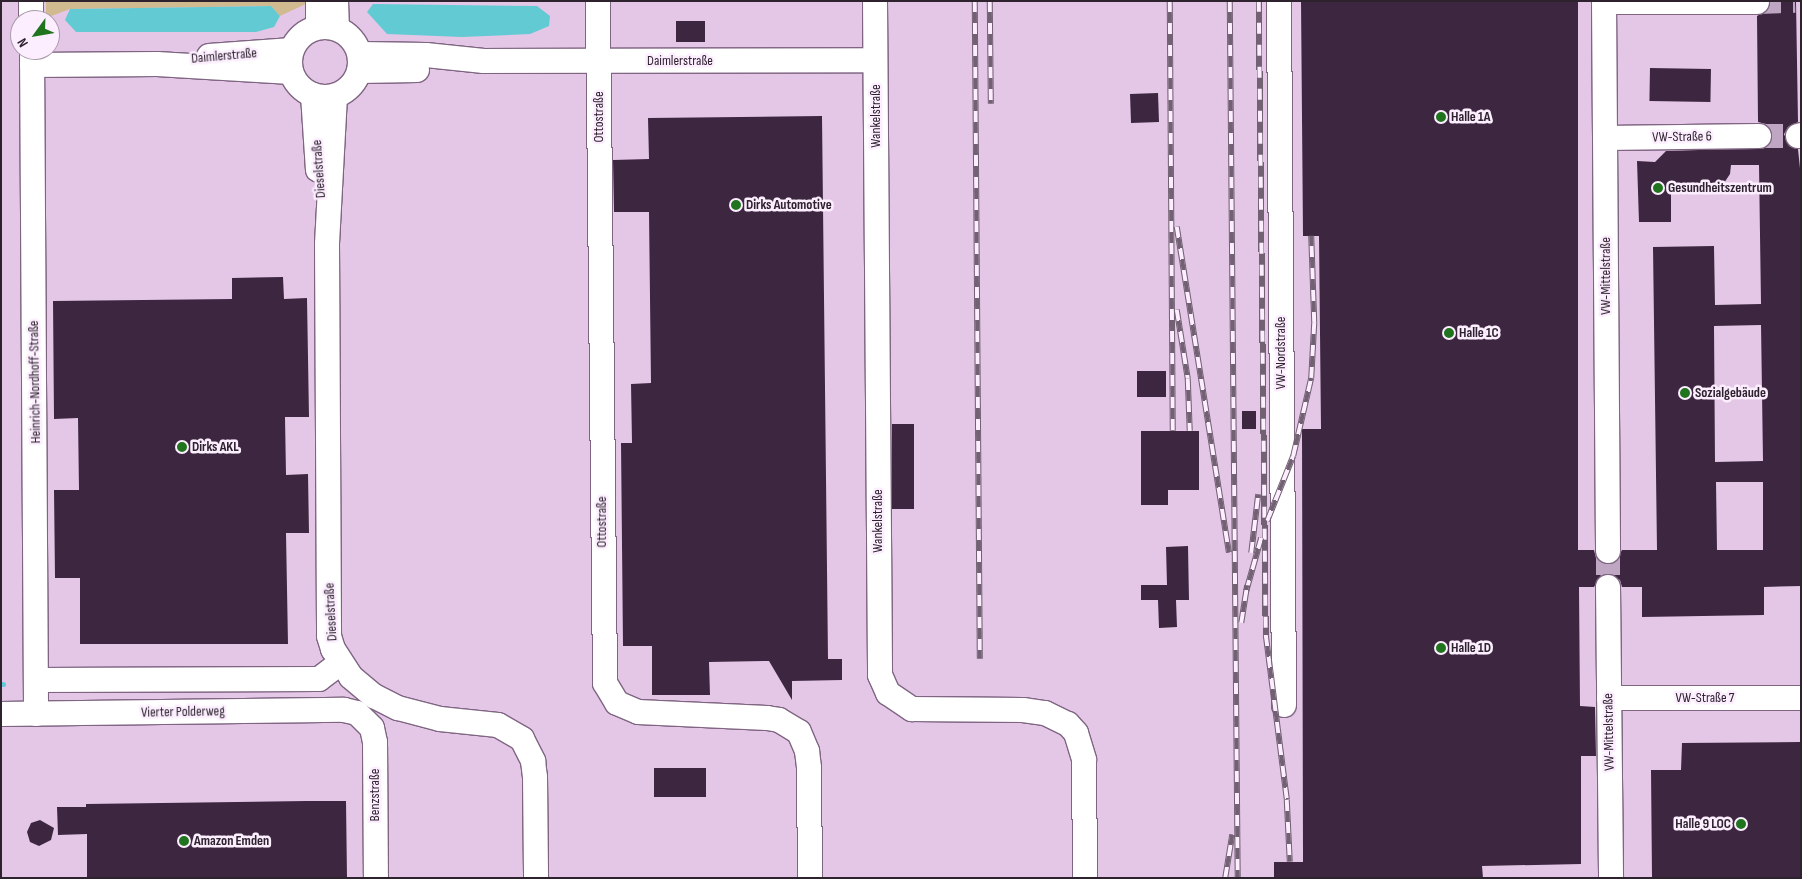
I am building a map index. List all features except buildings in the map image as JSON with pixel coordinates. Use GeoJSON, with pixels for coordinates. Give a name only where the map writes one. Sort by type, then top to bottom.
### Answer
{"type":"FeatureCollection","features":[{"type":"Feature","properties":{"kind":"street"},"geometry":{"type":"LineString","coordinates":[[318,1],[328,28]]}},
{"type":"Feature","properties":{"kind":"street"},"geometry":{"type":"LineString","coordinates":[[328,28],[336,1]]}},
{"type":"Feature","properties":{"kind":"street","name":"Ottostraße"},"geometry":{"type":"LineString","coordinates":[[598,1],[605,683],[617,703],[638,712],[767,718],[779,720],[799,732],[807,751],[810,768],[810,878]]}},
{"type":"Feature","properties":{"kind":"street","name":"Wankelstraße"},"geometry":{"type":"LineString","coordinates":[[875,1],[880,675],[888,693],[912,709],[1023,710],[1044,713],[1068,724],[1082,745],[1084,760],[1085,878]]}},
{"type":"Feature","properties":{"kind":"street","name":"VW-Nordstraße"},"geometry":{"type":"LineString","coordinates":[[1278,1],[1284,705]]}},
{"type":"Feature","properties":{"kind":"street"},"geometry":{"type":"LineString","coordinates":[[1604,1],[1757,2]]}},
{"type":"Feature","properties":{"kind":"street","name":"VW-Mittelstraße"},"geometry":{"type":"LineString","coordinates":[[1604,1],[1608,550]]}},
{"type":"Feature","properties":{"kind":"street"},"geometry":{"type":"LineString","coordinates":[[328,28],[352,38],[359,62],[350,87],[324,95],[300,86],[292,61],[299,37],[328,28]]}},
{"type":"Feature","properties":{"kind":"street","name":"Daimlerstraße"},"geometry":{"type":"LineString","coordinates":[[60,59],[157,64],[292,61]]}},
{"type":"Feature","properties":{"kind":"street","name":"Heinrich-Nordhoff-Straße"},"geometry":{"type":"LineString","coordinates":[[32,60],[38,680],[36,714]]}},
{"type":"Feature","properties":{"kind":"street","name":"Daimlerstraße"},"geometry":{"type":"LineString","coordinates":[[359,62],[428,69],[484,62],[875,60]]}},
{"type":"Feature","properties":{"kind":"street","name":"Dieselstraße"},"geometry":{"type":"LineString","coordinates":[[324,95],[330,636],[340,663],[351,677],[374,696],[398,708],[440,719],[498,726],[522,739],[532,761],[535,777],[536,878]]}},
{"type":"Feature","properties":{"kind":"street","name":"VW-Straße 6"},"geometry":{"type":"LineString","coordinates":[[1605,138],[1759,136]]}},
{"type":"Feature","properties":{"kind":"street","name":"VW-Mittelstraße"},"geometry":{"type":"LineString","coordinates":[[1608,587],[1611,878]]}},
{"type":"Feature","properties":{"kind":"street"},"geometry":{"type":"LineString","coordinates":[[38,680],[319,679],[340,663]]}},
{"type":"Feature","properties":{"kind":"street","name":"VW-Straße 7"},"geometry":{"type":"LineString","coordinates":[[1609,698],[1801,698]]}},
{"type":"Feature","properties":{"kind":"street","name":"Vierter Polderweg"},"geometry":{"type":"LineString","coordinates":[[1,714],[344,710],[363,716]]}},
{"type":"Feature","properties":{"kind":"street","name":"Benzstraße"},"geometry":{"type":"LineString","coordinates":[[363,716],[372,728],[375,742],[376,878]]}},
{"type":"Feature","properties":{"kind":"shaded area"},"geometry":{"type":"Polygon","coordinates":[[[46,1],[310,1],[280,16],[271,6],[70,9],[60,13],[60,10],[46,10],[46,1]]]}},
{"type":"Feature","properties":{"kind":"shaded area"},"geometry":{"type":"Polygon","coordinates":[[[373,4],[537,6],[550,16],[549,26],[530,34],[462,37],[387,34],[367,12],[373,4]]]}},
{"type":"Feature","properties":{"kind":"shaded area"},"geometry":{"type":"Polygon","coordinates":[[[271,6],[280,16],[274,27],[256,32],[76,32],[65,20],[70,9],[271,6]]]}},
{"type":"Feature","properties":{"kind":"tunnel"},"geometry":{"type":"LineString","coordinates":[[1757,2],[1795,1]]}},
{"type":"Feature","properties":{"kind":"tunnel"},"geometry":{"type":"LineString","coordinates":[[1759,136],[1798,136]]}},
{"type":"Feature","properties":{"kind":"tunnel"},"geometry":{"type":"LineString","coordinates":[[1608,551],[1608,587]]}},
{"type":"Feature","properties":{"kind":"railway"},"geometry":{"type":"LineString","coordinates":[[975,1],[980,659]]}},
{"type":"Feature","properties":{"kind":"railway"},"geometry":{"type":"LineString","coordinates":[[990,1],[991,104]]}},
{"type":"Feature","properties":{"kind":"railway"},"geometry":{"type":"LineString","coordinates":[[1170,1],[1173,431]]}},
{"type":"Feature","properties":{"kind":"railway"},"geometry":{"type":"LineString","coordinates":[[1230,1],[1238,878]]}},
{"type":"Feature","properties":{"kind":"railway"},"geometry":{"type":"LineString","coordinates":[[1259,1],[1266,635],[1287,800],[1290,862]]}},
{"type":"Feature","properties":{"kind":"railway"},"geometry":{"type":"LineString","coordinates":[[1177,227],[1229,553]]}},
{"type":"Feature","properties":{"kind":"railway"},"geometry":{"type":"LineString","coordinates":[[1267,521],[1293,456],[1311,378],[1314,323],[1311,236]]}},
{"type":"Feature","properties":{"kind":"railway"},"geometry":{"type":"LineString","coordinates":[[1177,310],[1188,379],[1190,431]]}},
{"type":"Feature","properties":{"kind":"railway"},"geometry":{"type":"LineString","coordinates":[[1251,553],[1258,494]]}},
{"type":"Feature","properties":{"kind":"railway"},"geometry":{"type":"LineString","coordinates":[[1246,591],[1261,538]]}},
{"type":"Feature","properties":{"kind":"railway"},"geometry":{"type":"LineString","coordinates":[[1241,623],[1247,585]]}},
{"type":"Feature","properties":{"kind":"railway"},"geometry":{"type":"LineString","coordinates":[[1225,878],[1232,835]]}},
{"type":"Feature","properties":{"kind":"place","name":"Halle 1A"},"geometry":{"type":"Point","coordinates":[1441,117]}},
{"type":"Feature","properties":{"kind":"place","name":"Gesundheitszentrum"},"geometry":{"type":"Point","coordinates":[1658,188]}},
{"type":"Feature","properties":{"kind":"place","name":"Dirks Automotive"},"geometry":{"type":"Point","coordinates":[736,205]}},
{"type":"Feature","properties":{"kind":"place","name":"Halle 1C"},"geometry":{"type":"Point","coordinates":[1449,333]}},
{"type":"Feature","properties":{"kind":"place","name":"Sozialgebäude"},"geometry":{"type":"Point","coordinates":[1685,393]}},
{"type":"Feature","properties":{"kind":"place","name":"Dirks AKL"},"geometry":{"type":"Point","coordinates":[182,447]}},
{"type":"Feature","properties":{"kind":"place","name":"Halle 1D"},"geometry":{"type":"Point","coordinates":[1441,648]}},
{"type":"Feature","properties":{"kind":"place","name":"Halle 9 LOC"},"geometry":{"type":"Point","coordinates":[1741,824]}},
{"type":"Feature","properties":{"kind":"place","name":"Amazon Emden"},"geometry":{"type":"Point","coordinates":[184,841]}}]}
